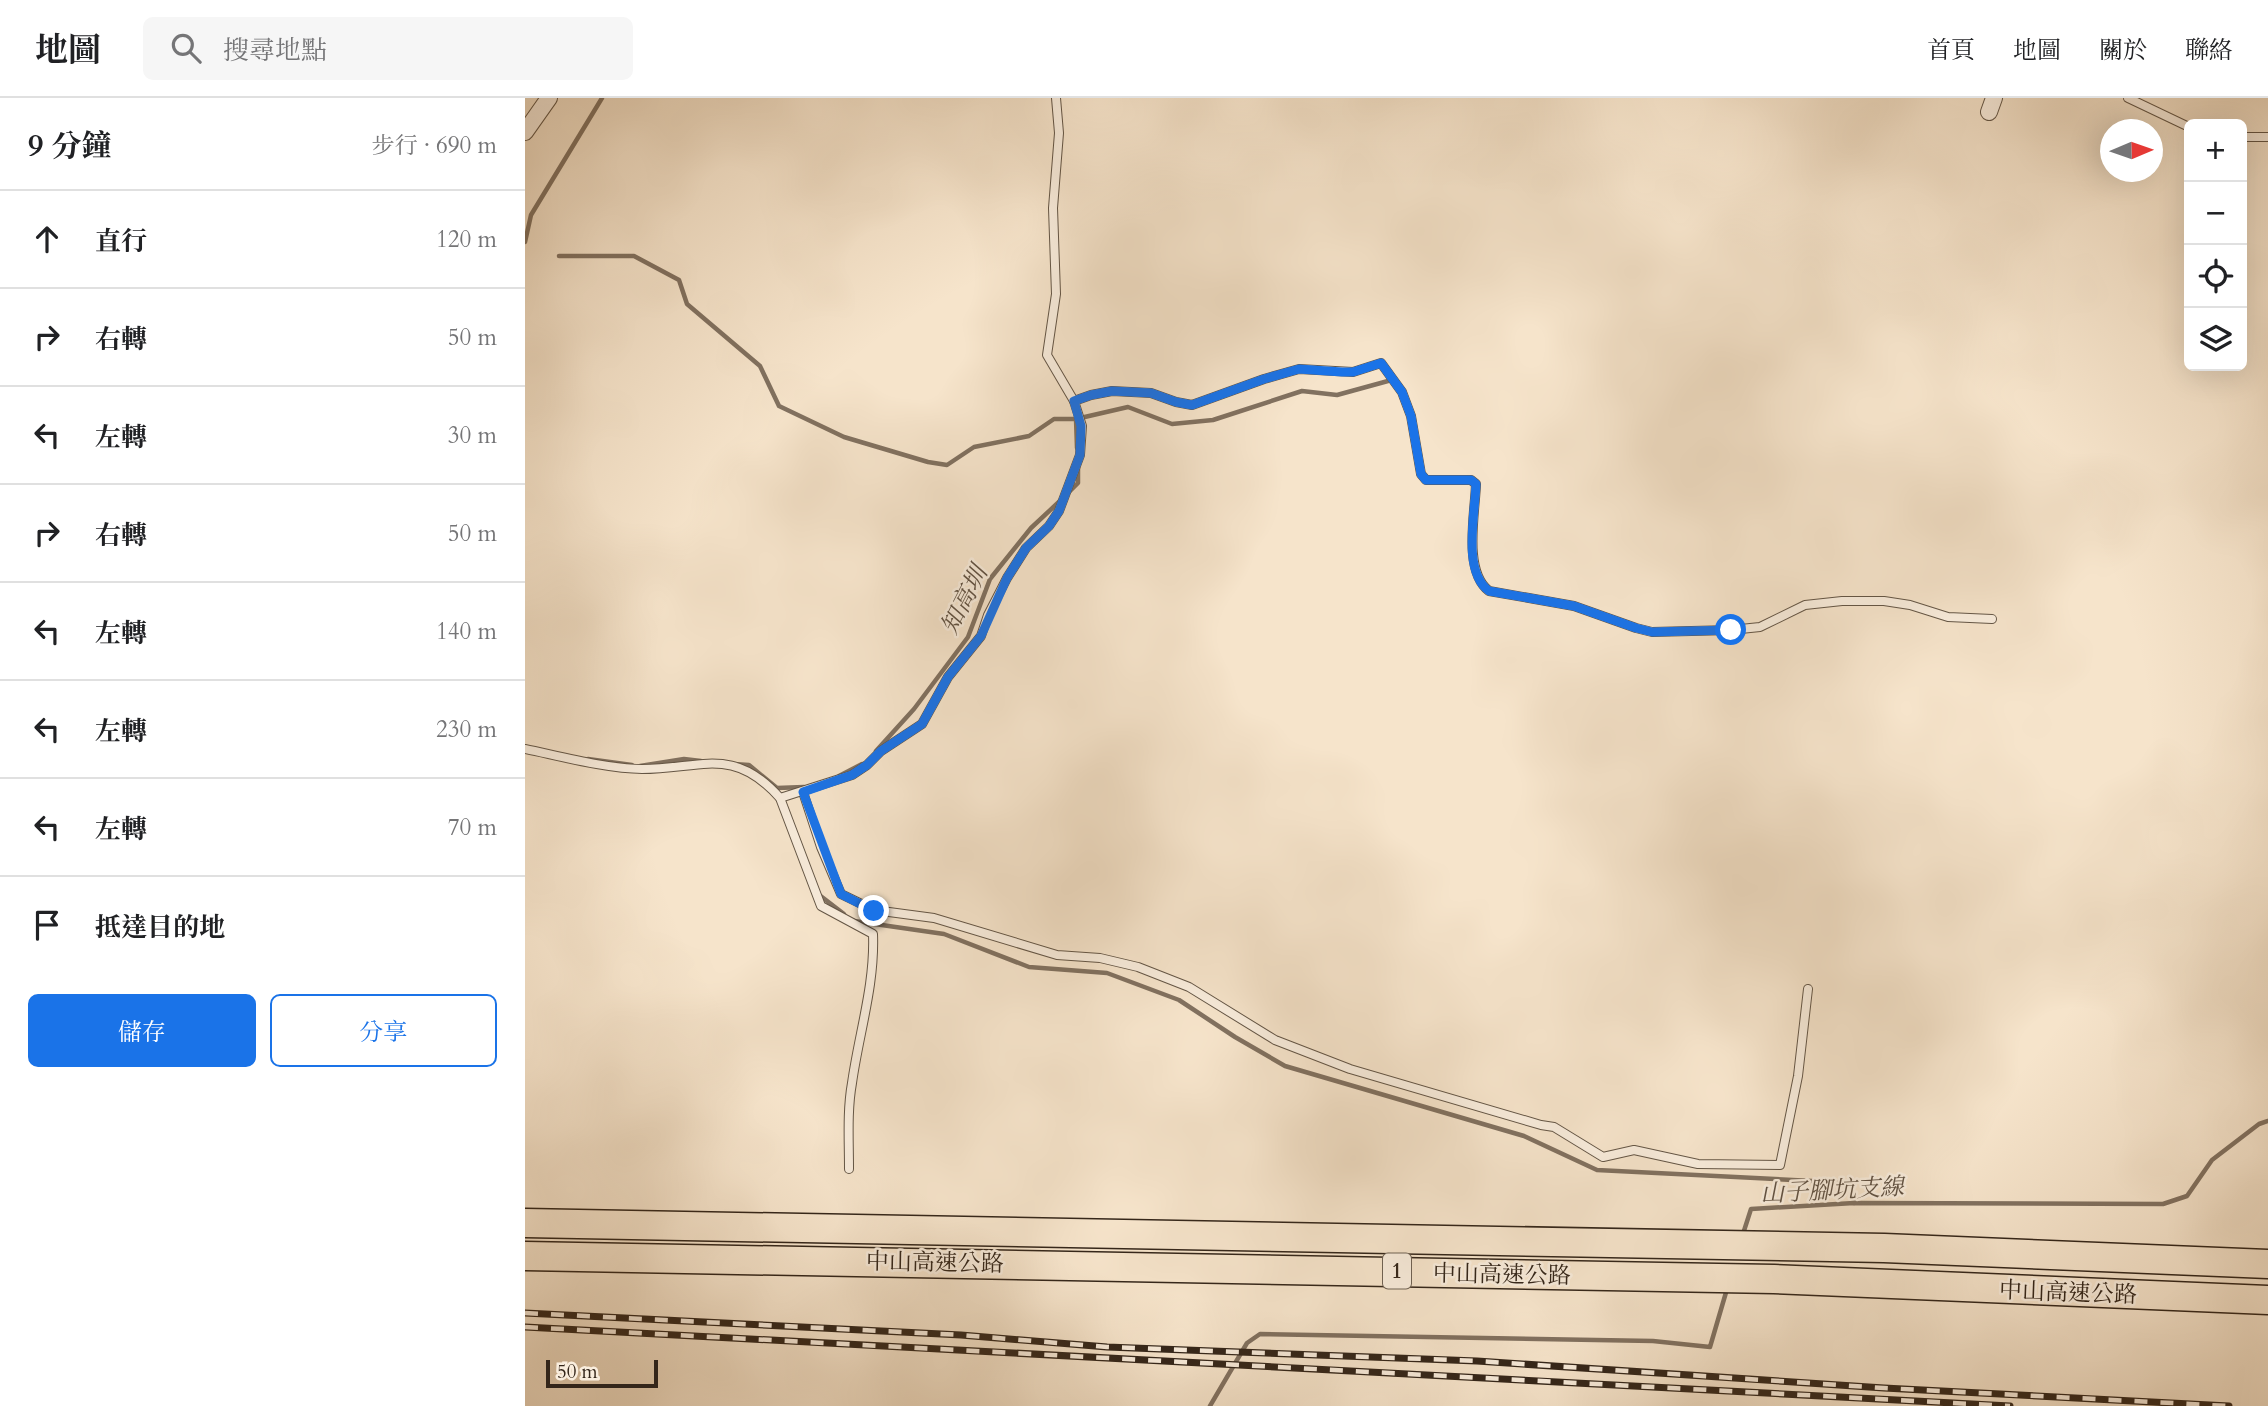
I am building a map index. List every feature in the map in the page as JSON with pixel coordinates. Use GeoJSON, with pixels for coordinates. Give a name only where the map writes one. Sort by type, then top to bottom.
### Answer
{"type":"FeatureCollection","features":[{"type":"Feature","properties":{"kind":"highway","name":"中山高速公路"},"geometry":{"type":"LineString","coordinates":[[525,1223],[1870,1248],[2268,1264]]}},
{"type":"Feature","properties":{"kind":"highway","name":"中山高速公路"},"geometry":{"type":"LineString","coordinates":[[525,1256],[1774,1279],[2268,1300]]}},
{"type":"Feature","properties":{"kind":"street"},"geometry":{"type":"LineString","coordinates":[[525,132],[549,98]]}},
{"type":"Feature","properties":{"kind":"lane"},"geometry":{"type":"LineString","coordinates":[[780,797],[852,775],[881,751],[922,724],[948,677],[981,636],[1007,578],[1026,548],[1049,526],[1059,511],[1080,455],[1081,426],[1074,401],[1047,355],[1056,294],[1052,208],[1059,133],[1056,98]]}},
{"type":"Feature","properties":{"kind":"lane"},"geometry":{"type":"LineString","coordinates":[[2127,98],[2184,125]]}},
{"type":"Feature","properties":{"kind":"lane"},"geometry":{"type":"LineString","coordinates":[[2247,137],[2268,137]]}},
{"type":"Feature","properties":{"kind":"lane"},"geometry":{"type":"LineString","coordinates":[[1074,401],[1112,391],[1151,393],[1192,405],[1299,369],[1353,372],[1381,363],[1402,392],[1411,416],[1421,474],[1426,480],[1471,480],[1476,484],[1472,554],[1475,573],[1481,585],[1489,591],[1574,606],[1652,632],[1760,627],[1805,605],[1842,601],[1884,601],[1910,605],[1948,617],[1992,619]]}},
{"type":"Feature","properties":{"kind":"lane"},"geometry":{"type":"LineString","coordinates":[[525,749],[640,769],[720,762],[736,765],[752,772],[780,797],[821,905],[873,934],[871,984],[849,1105],[849,1169]]}},
{"type":"Feature","properties":{"kind":"lane"},"geometry":{"type":"LineString","coordinates":[[803,792],[841,894],[874,911],[934,918],[1057,955],[1100,958],[1138,967],[1189,988],[1275,1040],[1350,1069],[1554,1127],[1603,1157],[1634,1150],[1698,1164],[1780,1165],[1798,1076],[1808,989]]}},
{"type":"Feature","properties":{"kind":"waterway"},"geometry":{"type":"LineString","coordinates":[[525,242],[531,215],[602,98]]}},
{"type":"Feature","properties":{"kind":"waterway"},"geometry":{"type":"LineString","coordinates":[[559,256],[634,256],[679,280],[687,304],[760,366],[779,406],[844,437],[947,465],[974,447],[1029,436],[1054,419],[1076,419]]}},
{"type":"Feature","properties":{"kind":"waterway","name":"知高圳"},"geometry":{"type":"LineString","coordinates":[[1077,448],[1076,419],[1128,407],[1172,424],[1213,420],[1302,391],[1337,395],[1388,381]]}},
{"type":"Feature","properties":{"kind":"waterway","name":"知高圳"},"geometry":{"type":"LineString","coordinates":[[1068,493],[1078,483],[1078,467]]}},
{"type":"Feature","properties":{"kind":"waterway","name":"知高圳"},"geometry":{"type":"LineString","coordinates":[[876,751],[914,709],[968,637],[990,579],[1031,528],[1062,499]]}},
{"type":"Feature","properties":{"kind":"waterway","name":"知高圳"},"geometry":{"type":"LineString","coordinates":[[588,759],[632,765]]}},
{"type":"Feature","properties":{"kind":"waterway","name":"知高圳"},"geometry":{"type":"LineString","coordinates":[[640,766],[684,759],[701,761]]}},
{"type":"Feature","properties":{"kind":"waterway","name":"知高圳"},"geometry":{"type":"LineString","coordinates":[[734,764],[749,765],[777,788],[804,787]]}},
{"type":"Feature","properties":{"kind":"waterway","name":"知高圳"},"geometry":{"type":"LineString","coordinates":[[839,776],[862,764]]}},
{"type":"Feature","properties":{"kind":"waterway"},"geometry":{"type":"LineString","coordinates":[[818,894],[844,914]]}},
{"type":"Feature","properties":{"kind":"waterway"},"geometry":{"type":"LineString","coordinates":[[854,921],[944,934],[1029,967],[1107,973],[1179,1000],[1285,1066],[1524,1136],[1597,1170],[1852,1183],[1854,1203]]}},
{"type":"Feature","properties":{"kind":"waterway","name":"山子腳坑支線"},"geometry":{"type":"LineString","coordinates":[[1742,1237],[1751,1209],[1854,1203],[2163,1204],[2187,1196],[2212,1160],[2259,1124],[2268,1121]]}},
{"type":"Feature","properties":{"kind":"waterway","name":"山子腳坑支線"},"geometry":{"type":"LineString","coordinates":[[1210,1406],[1247,1343],[1260,1334],[1653,1341],[1710,1347],[1727,1289]]}},
{"type":"Feature","properties":{"kind":"railway"},"geometry":{"type":"LineString","coordinates":[[525,1313],[961,1335],[1107,1347],[1477,1361],[1884,1388],[2229,1406]]}},
{"type":"Feature","properties":{"kind":"railway"},"geometry":{"type":"LineString","coordinates":[[525,1327],[2010,1406]]}},
{"type":"Feature","properties":{"kind":"route"},"geometry":{"type":"LineString","coordinates":[[874,911],[841,894],[821,847],[803,792],[852,775],[881,751],[922,724],[948,677],[981,636],[988,615],[1026,548],[1049,526],[1059,511],[1080,455],[1081,426],[1074,401],[1091,395],[1112,391],[1151,393],[1192,405],[1299,369],[1353,372],[1381,363],[1402,392],[1411,416],[1421,474],[1426,480],[1471,480],[1476,484],[1472,554],[1475,573],[1481,585],[1489,591],[1594,611],[1652,632],[1731,630]]}}]}
